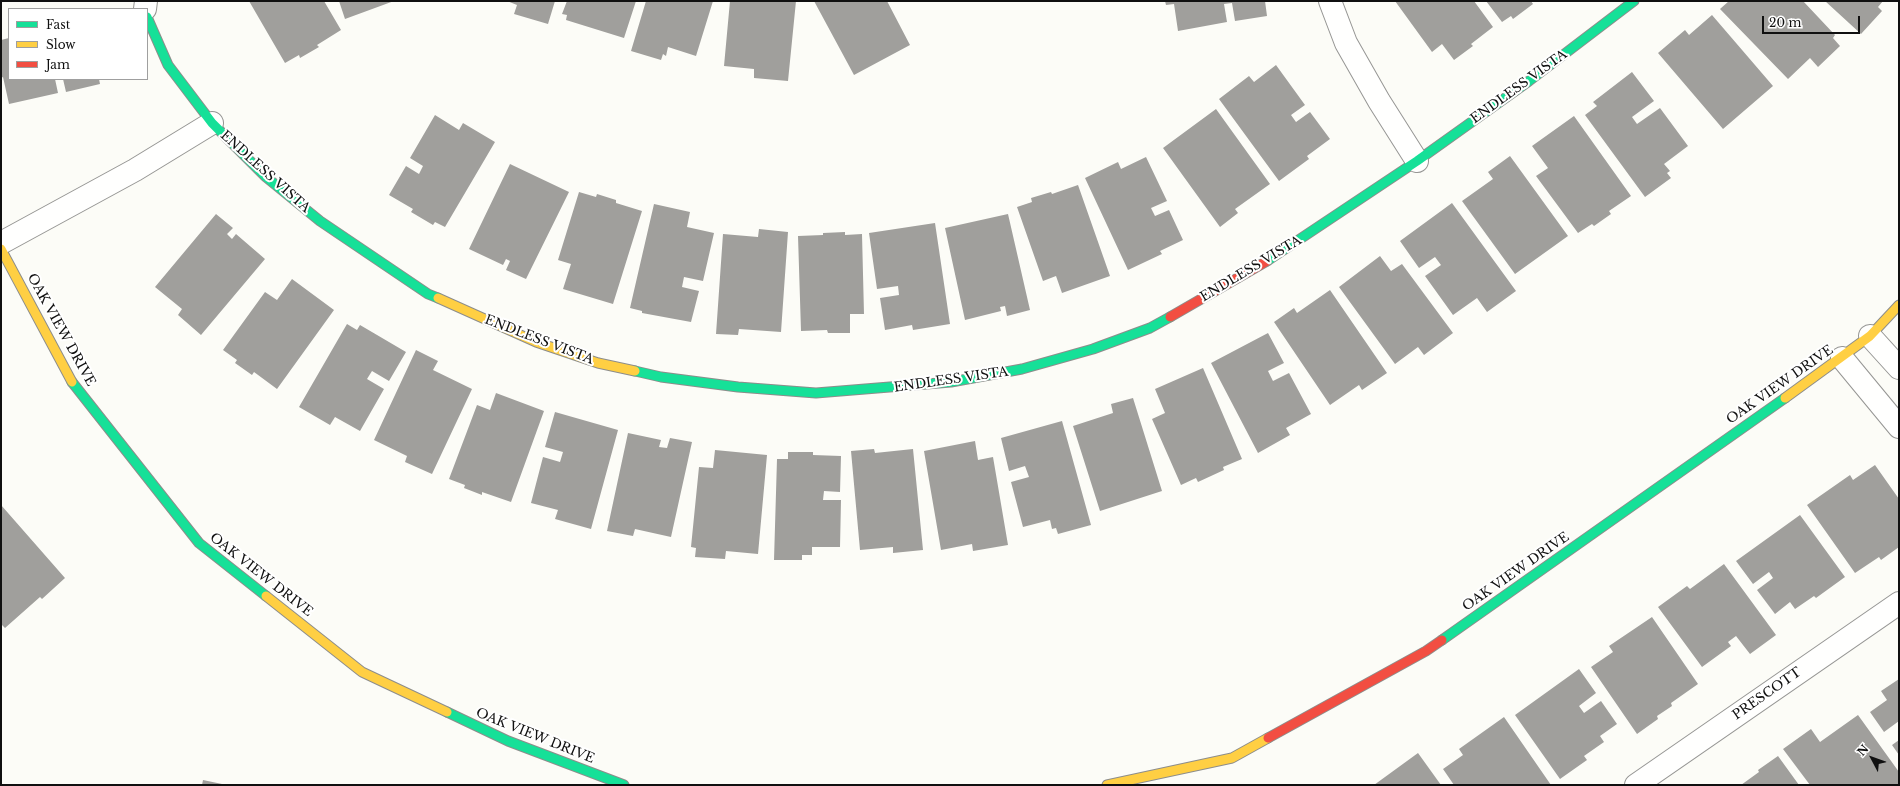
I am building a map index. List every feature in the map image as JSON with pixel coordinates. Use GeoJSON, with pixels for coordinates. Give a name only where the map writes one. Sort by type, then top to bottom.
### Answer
{"type":"FeatureCollection","features":[{"type":"Feature","properties":{"kind":"street"},"geometry":{"type":"LineString","coordinates":[[1330,1],[1346,43],[1379,101],[1418,161]]}},
{"type":"Feature","properties":{"kind":"street","name":"ENDLESS VISTA"},"geometry":{"type":"LineString","coordinates":[[148,19],[168,65],[212,123],[266,177],[320,220],[428,294],[536,342],[598,363],[669,378],[738,387],[816,393],[951,382],[1008,371],[1093,349],[1150,328],[1272,258],[1418,161],[1529,81],[1634,1]]}},
{"type":"Feature","properties":{"kind":"street","name":"ENDLESS VISTA"},"geometry":{"type":"LineString","coordinates":[[1,243],[135,170],[212,123]]}},
{"type":"Feature","properties":{"kind":"street","name":"OAK VIEW DRIVE"},"geometry":{"type":"LineString","coordinates":[[1,249],[73,384],[199,543],[362,672],[508,741],[624,785]]}},
{"type":"Feature","properties":{"kind":"street","name":"OAK VIEW DRIVE"},"geometry":{"type":"LineString","coordinates":[[1107,785],[1232,758],[1426,650],[1842,358],[1870,336],[1899,305]]}},
{"type":"Feature","properties":{"kind":"street"},"geometry":{"type":"LineString","coordinates":[[1870,336],[1899,368]]}},
{"type":"Feature","properties":{"kind":"street"},"geometry":{"type":"LineString","coordinates":[[1842,358],[1899,427]]}},
{"type":"Feature","properties":{"kind":"street","name":"PRESCOTT"},"geometry":{"type":"LineString","coordinates":[[1636,785],[1899,603]]}},
{"type":"Feature","properties":{"kind":"building"},"geometry":{"type":"Polygon","coordinates":[[[249,1],[324,1],[341,30],[317,45],[319,47],[300,58],[299,55],[285,63],[249,1]]]}},
{"type":"Feature","properties":{"kind":"building"},"geometry":{"type":"Polygon","coordinates":[[[339,1],[394,1],[345,19],[339,1]]]}},
{"type":"Feature","properties":{"kind":"building"},"geometry":{"type":"Polygon","coordinates":[[[507,1],[555,1],[548,24],[514,14],[517,5],[507,1]]]}},
{"type":"Feature","properties":{"kind":"building"},"geometry":{"type":"Polygon","coordinates":[[[567,1],[636,1],[624,38],[566,20],[567,15],[562,14],[567,1]]]}},
{"type":"Feature","properties":{"kind":"building"},"geometry":{"type":"Polygon","coordinates":[[[646,1],[713,1],[696,56],[668,47],[666,56],[663,54],[661,60],[631,51],[646,1]]]}},
{"type":"Feature","properties":{"kind":"building"},"geometry":{"type":"Polygon","coordinates":[[[730,1],[796,1],[788,81],[754,78],[754,69],[724,66],[730,1]]]}},
{"type":"Feature","properties":{"kind":"building"},"geometry":{"type":"Polygon","coordinates":[[[814,1],[887,1],[910,45],[854,75],[814,1]]]}},
{"type":"Feature","properties":{"kind":"building"},"geometry":{"type":"Polygon","coordinates":[[[1165,1],[1265,1],[1267,16],[1235,21],[1232,3],[1224,4],[1227,22],[1178,31],[1174,4],[1166,5],[1165,1]]]}},
{"type":"Feature","properties":{"kind":"building"},"geometry":{"type":"Polygon","coordinates":[[[1395,1],[1474,1],[1493,27],[1471,44],[1473,46],[1454,60],[1442,44],[1432,52],[1395,1]]]}},
{"type":"Feature","properties":{"kind":"building"},"geometry":{"type":"Polygon","coordinates":[[[1486,1],[1531,1],[1533,4],[1513,19],[1511,16],[1502,22],[1486,1]]]}},
{"type":"Feature","properties":{"kind":"building"},"geometry":{"type":"Polygon","coordinates":[[[1729,1],[1803,1],[1835,35],[1833,38],[1840,46],[1818,67],[1810,58],[1788,79],[1720,9],[1729,1]]]}},
{"type":"Feature","properties":{"kind":"building"},"geometry":{"type":"Polygon","coordinates":[[[1825,1],[1883,1],[1878,7],[1882,11],[1861,34],[1825,1]]]}},
{"type":"Feature","properties":{"kind":"building"},"geometry":{"type":"Polygon","coordinates":[[[1712,15],[1773,86],[1723,129],[1658,53],[1685,30],[1689,35],[1712,15]]]}},
{"type":"Feature","properties":{"kind":"building"},"geometry":{"type":"Polygon","coordinates":[[[8,38],[8,80],[55,80],[58,93],[9,104],[3,77],[1,78],[1,40],[8,38]]]}},
{"type":"Feature","properties":{"kind":"building"},"geometry":{"type":"Polygon","coordinates":[[[1276,65],[1305,105],[1291,115],[1296,122],[1310,112],[1330,139],[1307,156],[1309,159],[1279,181],[1219,99],[1249,76],[1254,82],[1276,65]]]}},
{"type":"Feature","properties":{"kind":"building"},"geometry":{"type":"Polygon","coordinates":[[[1632,72],[1654,101],[1632,117],[1637,124],[1660,108],[1688,146],[1664,164],[1670,171],[1667,173],[1671,178],[1645,197],[1585,115],[1597,106],[1593,102],[1632,72]]]}},
{"type":"Feature","properties":{"kind":"building"},"geometry":{"type":"Polygon","coordinates":[[[63,80],[99,80],[100,84],[66,92],[63,80]]]}},
{"type":"Feature","properties":{"kind":"building"},"geometry":{"type":"Polygon","coordinates":[[[1216,109],[1270,184],[1235,209],[1238,213],[1220,227],[1163,148],[1216,109]]]}},
{"type":"Feature","properties":{"kind":"building"},"geometry":{"type":"Polygon","coordinates":[[[435,115],[459,130],[463,123],[495,142],[445,227],[435,222],[433,225],[411,212],[413,209],[389,195],[406,166],[419,174],[423,166],[410,158],[435,115]]]}},
{"type":"Feature","properties":{"kind":"building"},"geometry":{"type":"Polygon","coordinates":[[[1574,116],[1631,196],[1609,211],[1611,214],[1594,226],[1592,224],[1578,233],[1536,176],[1548,168],[1532,146],[1574,116]]]}},
{"type":"Feature","properties":{"kind":"building"},"geometry":{"type":"Polygon","coordinates":[[[1510,156],[1568,236],[1515,274],[1462,201],[1493,179],[1488,172],[1510,156]]]}},
{"type":"Feature","properties":{"kind":"building"},"geometry":{"type":"Polygon","coordinates":[[[1146,157],[1167,201],[1151,208],[1155,216],[1169,210],[1183,240],[1160,251],[1162,254],[1128,270],[1085,178],[1118,162],[1121,169],[1146,157]]]}},
{"type":"Feature","properties":{"kind":"building"},"geometry":{"type":"Polygon","coordinates":[[[510,164],[569,192],[526,279],[506,270],[510,261],[506,259],[503,265],[469,249],[510,164]]]}},
{"type":"Feature","properties":{"kind":"building"},"geometry":{"type":"Polygon","coordinates":[[[1078,185],[1110,276],[1062,293],[1056,276],[1043,281],[1017,207],[1032,202],[1031,198],[1051,192],[1052,194],[1078,185]]]}},
{"type":"Feature","properties":{"kind":"building"},"geometry":{"type":"Polygon","coordinates":[[[579,192],[596,197],[597,194],[616,200],[616,203],[642,211],[613,304],[563,289],[571,264],[558,260],[579,192]]]}},
{"type":"Feature","properties":{"kind":"building"},"geometry":{"type":"Polygon","coordinates":[[[1452,203],[1516,291],[1487,312],[1477,298],[1453,315],[1425,276],[1441,265],[1435,257],[1419,268],[1400,241],[1452,203]]]}},
{"type":"Feature","properties":{"kind":"building"},"geometry":{"type":"Polygon","coordinates":[[[654,204],[690,212],[687,227],[714,233],[703,281],[684,277],[682,287],[699,291],[691,322],[642,313],[642,311],[630,308],[654,204]]]}},
{"type":"Feature","properties":{"kind":"building"},"geometry":{"type":"Polygon","coordinates":[[[216,214],[233,228],[227,234],[232,239],[236,234],[265,259],[201,335],[178,315],[182,309],[155,287],[216,214]]]}},
{"type":"Feature","properties":{"kind":"building"},"geometry":{"type":"Polygon","coordinates":[[[1008,214],[1030,310],[1007,316],[1005,306],[1000,307],[1001,311],[965,320],[945,228],[1008,214]]]}},
{"type":"Feature","properties":{"kind":"building"},"geometry":{"type":"Polygon","coordinates":[[[935,223],[950,324],[913,330],[912,325],[885,330],[880,298],[899,295],[898,286],[877,289],[869,233],[935,223]]]}},
{"type":"Feature","properties":{"kind":"building"},"geometry":{"type":"Polygon","coordinates":[[[759,229],[788,232],[781,332],[739,329],[738,335],[716,334],[723,234],[758,237],[759,229]]]}},
{"type":"Feature","properties":{"kind":"building"},"geometry":{"type":"Polygon","coordinates":[[[845,232],[845,235],[862,234],[864,314],[850,314],[850,333],[828,333],[827,330],[801,331],[798,236],[845,232]]]}},
{"type":"Feature","properties":{"kind":"building"},"geometry":{"type":"Polygon","coordinates":[[[1380,256],[1391,271],[1402,264],[1453,333],[1424,355],[1418,347],[1395,364],[1339,287],[1380,256]]]}},
{"type":"Feature","properties":{"kind":"building"},"geometry":{"type":"Polygon","coordinates":[[[292,279],[334,310],[277,389],[254,372],[252,375],[235,363],[237,360],[223,350],[265,292],[277,300],[292,279]]]}},
{"type":"Feature","properties":{"kind":"building"},"geometry":{"type":"Polygon","coordinates":[[[1330,290],[1387,373],[1362,390],[1359,385],[1330,405],[1274,322],[1294,308],[1297,313],[1330,290]]]}},
{"type":"Feature","properties":{"kind":"building"},"geometry":{"type":"Polygon","coordinates":[[[347,324],[357,330],[360,325],[406,352],[389,381],[372,371],[367,379],[384,389],[360,431],[335,417],[330,425],[299,407],[347,324]]]}},
{"type":"Feature","properties":{"kind":"building"},"geometry":{"type":"Polygon","coordinates":[[[1268,333],[1284,363],[1268,371],[1273,381],[1289,373],[1311,414],[1286,428],[1290,435],[1258,453],[1211,363],[1268,333]]]}},
{"type":"Feature","properties":{"kind":"building"},"geometry":{"type":"Polygon","coordinates":[[[416,350],[438,361],[433,370],[472,389],[432,474],[405,462],[407,456],[374,440],[416,350]]]}},
{"type":"Feature","properties":{"kind":"building"},"geometry":{"type":"Polygon","coordinates":[[[1203,368],[1242,459],[1223,467],[1224,470],[1198,482],[1196,478],[1181,485],[1152,419],[1165,413],[1155,389],[1203,368]]]}},
{"type":"Feature","properties":{"kind":"building"},"geometry":{"type":"Polygon","coordinates":[[[496,393],[544,411],[511,502],[482,492],[482,495],[464,488],[465,485],[449,479],[477,405],[490,410],[496,393]]]}},
{"type":"Feature","properties":{"kind":"building"},"geometry":{"type":"Polygon","coordinates":[[[1133,398],[1162,491],[1100,511],[1073,426],[1113,413],[1111,404],[1133,398]]]}},
{"type":"Feature","properties":{"kind":"building"},"geometry":{"type":"Polygon","coordinates":[[[555,412],[618,430],[591,529],[555,519],[558,510],[531,503],[543,457],[560,462],[563,452],[545,447],[555,412]]]}},
{"type":"Feature","properties":{"kind":"building"},"geometry":{"type":"Polygon","coordinates":[[[1062,421],[1091,525],[1058,534],[1056,528],[1052,529],[1050,520],[1023,527],[1011,482],[1029,477],[1025,466],[1009,471],[1001,438],[1062,421]]]}},
{"type":"Feature","properties":{"kind":"building"},"geometry":{"type":"Polygon","coordinates":[[[628,433],[661,440],[659,447],[667,448],[670,438],[692,442],[671,537],[635,529],[633,536],[607,531],[628,433]]]}},
{"type":"Feature","properties":{"kind":"building"},"geometry":{"type":"Polygon","coordinates":[[[975,441],[978,460],[993,457],[1008,545],[973,551],[972,544],[941,550],[924,451],[975,441]]]}},
{"type":"Feature","properties":{"kind":"building"},"geometry":{"type":"Polygon","coordinates":[[[874,449],[875,453],[913,449],[923,550],[893,553],[893,547],[860,550],[851,451],[874,449]]]}},
{"type":"Feature","properties":{"kind":"building"},"geometry":{"type":"Polygon","coordinates":[[[715,450],[767,455],[758,554],[726,551],[725,559],[695,557],[696,548],[691,547],[699,467],[713,468],[715,450]]]}},
{"type":"Feature","properties":{"kind":"building"},"geometry":{"type":"Polygon","coordinates":[[[788,452],[813,452],[813,455],[841,456],[840,492],[824,491],[823,500],[841,500],[840,547],[812,547],[812,555],[802,555],[802,560],[774,560],[777,459],[788,459],[788,452]]]}},
{"type":"Feature","properties":{"kind":"building"},"geometry":{"type":"Polygon","coordinates":[[[1875,465],[1899,499],[1899,547],[1881,560],[1879,557],[1855,573],[1807,505],[1850,475],[1853,480],[1875,465]]]}},
{"type":"Feature","properties":{"kind":"building"},"geometry":{"type":"Polygon","coordinates":[[[1,505],[65,578],[42,599],[40,597],[5,628],[1,624],[1,505]]]}},
{"type":"Feature","properties":{"kind":"building"},"geometry":{"type":"Polygon","coordinates":[[[1800,515],[1845,577],[1816,598],[1814,596],[1795,609],[1790,602],[1775,614],[1757,590],[1773,578],[1769,572],[1753,584],[1736,561],[1800,515]]]}},
{"type":"Feature","properties":{"kind":"building"},"geometry":{"type":"Polygon","coordinates":[[[1724,564],[1776,635],[1750,654],[1736,636],[1728,642],[1731,646],[1702,667],[1658,607],[1687,586],[1690,589],[1724,564]]]}},
{"type":"Feature","properties":{"kind":"building"},"geometry":{"type":"Polygon","coordinates":[[[1652,617],[1698,684],[1671,703],[1672,706],[1657,716],[1658,719],[1637,734],[1591,667],[1613,652],[1609,646],[1652,617]]]}},
{"type":"Feature","properties":{"kind":"building"},"geometry":{"type":"Polygon","coordinates":[[[1579,669],[1596,693],[1579,706],[1584,713],[1601,701],[1617,724],[1600,736],[1604,742],[1584,756],[1587,760],[1560,779],[1515,715],[1579,669]]]}},
{"type":"Feature","properties":{"kind":"building"},"geometry":{"type":"Polygon","coordinates":[[[1899,679],[1899,721],[1884,732],[1870,712],[1887,700],[1881,691],[1899,679]]]}},
{"type":"Feature","properties":{"kind":"building"},"geometry":{"type":"Polygon","coordinates":[[[1858,715],[1899,772],[1899,785],[1810,785],[1783,749],[1811,729],[1820,742],[1858,715]]]}},
{"type":"Feature","properties":{"kind":"building"},"geometry":{"type":"Polygon","coordinates":[[[1504,717],[1551,785],[1454,785],[1443,769],[1463,755],[1459,749],[1504,717]]]}},
{"type":"Feature","properties":{"kind":"building"},"geometry":{"type":"Polygon","coordinates":[[[1899,740],[1899,755],[1892,745],[1899,740]]]}},
{"type":"Feature","properties":{"kind":"building"},"geometry":{"type":"Polygon","coordinates":[[[1418,753],[1441,785],[1374,785],[1418,753]]]}},
{"type":"Feature","properties":{"kind":"building"},"geometry":{"type":"Polygon","coordinates":[[[1778,756],[1799,785],[1741,785],[1759,772],[1758,770],[1778,756]]]}},
{"type":"Feature","properties":{"kind":"building"},"geometry":{"type":"Polygon","coordinates":[[[203,780],[222,784],[222,785],[202,785],[203,780]]]}},
{"type":"Feature","properties":{"kind":"traffic: fast"},"geometry":{"type":"LineString","coordinates":[[1267,261],[1417,161],[1529,81],[1634,1]]}},
{"type":"Feature","properties":{"kind":"traffic: fast"},"geometry":{"type":"LineString","coordinates":[[148,19],[168,65],[212,123],[266,177],[320,221],[428,294],[438,298]]}},
{"type":"Feature","properties":{"kind":"traffic: fast"},"geometry":{"type":"LineString","coordinates":[[635,371],[661,377],[738,387],[816,393],[951,382],[1022,369],[1093,349],[1150,328],[1170,317]]}},
{"type":"Feature","properties":{"kind":"traffic: fast"},"geometry":{"type":"LineString","coordinates":[[72,382],[199,543],[266,596]]}},
{"type":"Feature","properties":{"kind":"traffic: fast"},"geometry":{"type":"LineString","coordinates":[[1442,640],[1785,398]]}},
{"type":"Feature","properties":{"kind":"traffic: fast"},"geometry":{"type":"LineString","coordinates":[[447,712],[508,741],[624,785]]}},
{"type":"Feature","properties":{"kind":"traffic: slow"},"geometry":{"type":"LineString","coordinates":[[1,249],[72,382]]}},
{"type":"Feature","properties":{"kind":"traffic: slow"},"geometry":{"type":"LineString","coordinates":[[438,298],[536,342],[598,363],[635,371]]}},
{"type":"Feature","properties":{"kind":"traffic: slow"},"geometry":{"type":"LineString","coordinates":[[1785,398],[1870,336],[1899,305]]}},
{"type":"Feature","properties":{"kind":"traffic: slow"},"geometry":{"type":"LineString","coordinates":[[266,596],[362,672],[447,712]]}},
{"type":"Feature","properties":{"kind":"traffic: slow"},"geometry":{"type":"LineString","coordinates":[[1107,785],[1232,758],[1268,738]]}},
{"type":"Feature","properties":{"kind":"traffic: jam"},"geometry":{"type":"LineString","coordinates":[[1170,317],[1267,261]]}},
{"type":"Feature","properties":{"kind":"traffic: jam"},"geometry":{"type":"LineString","coordinates":[[1268,738],[1426,651],[1442,640]]}}]}
